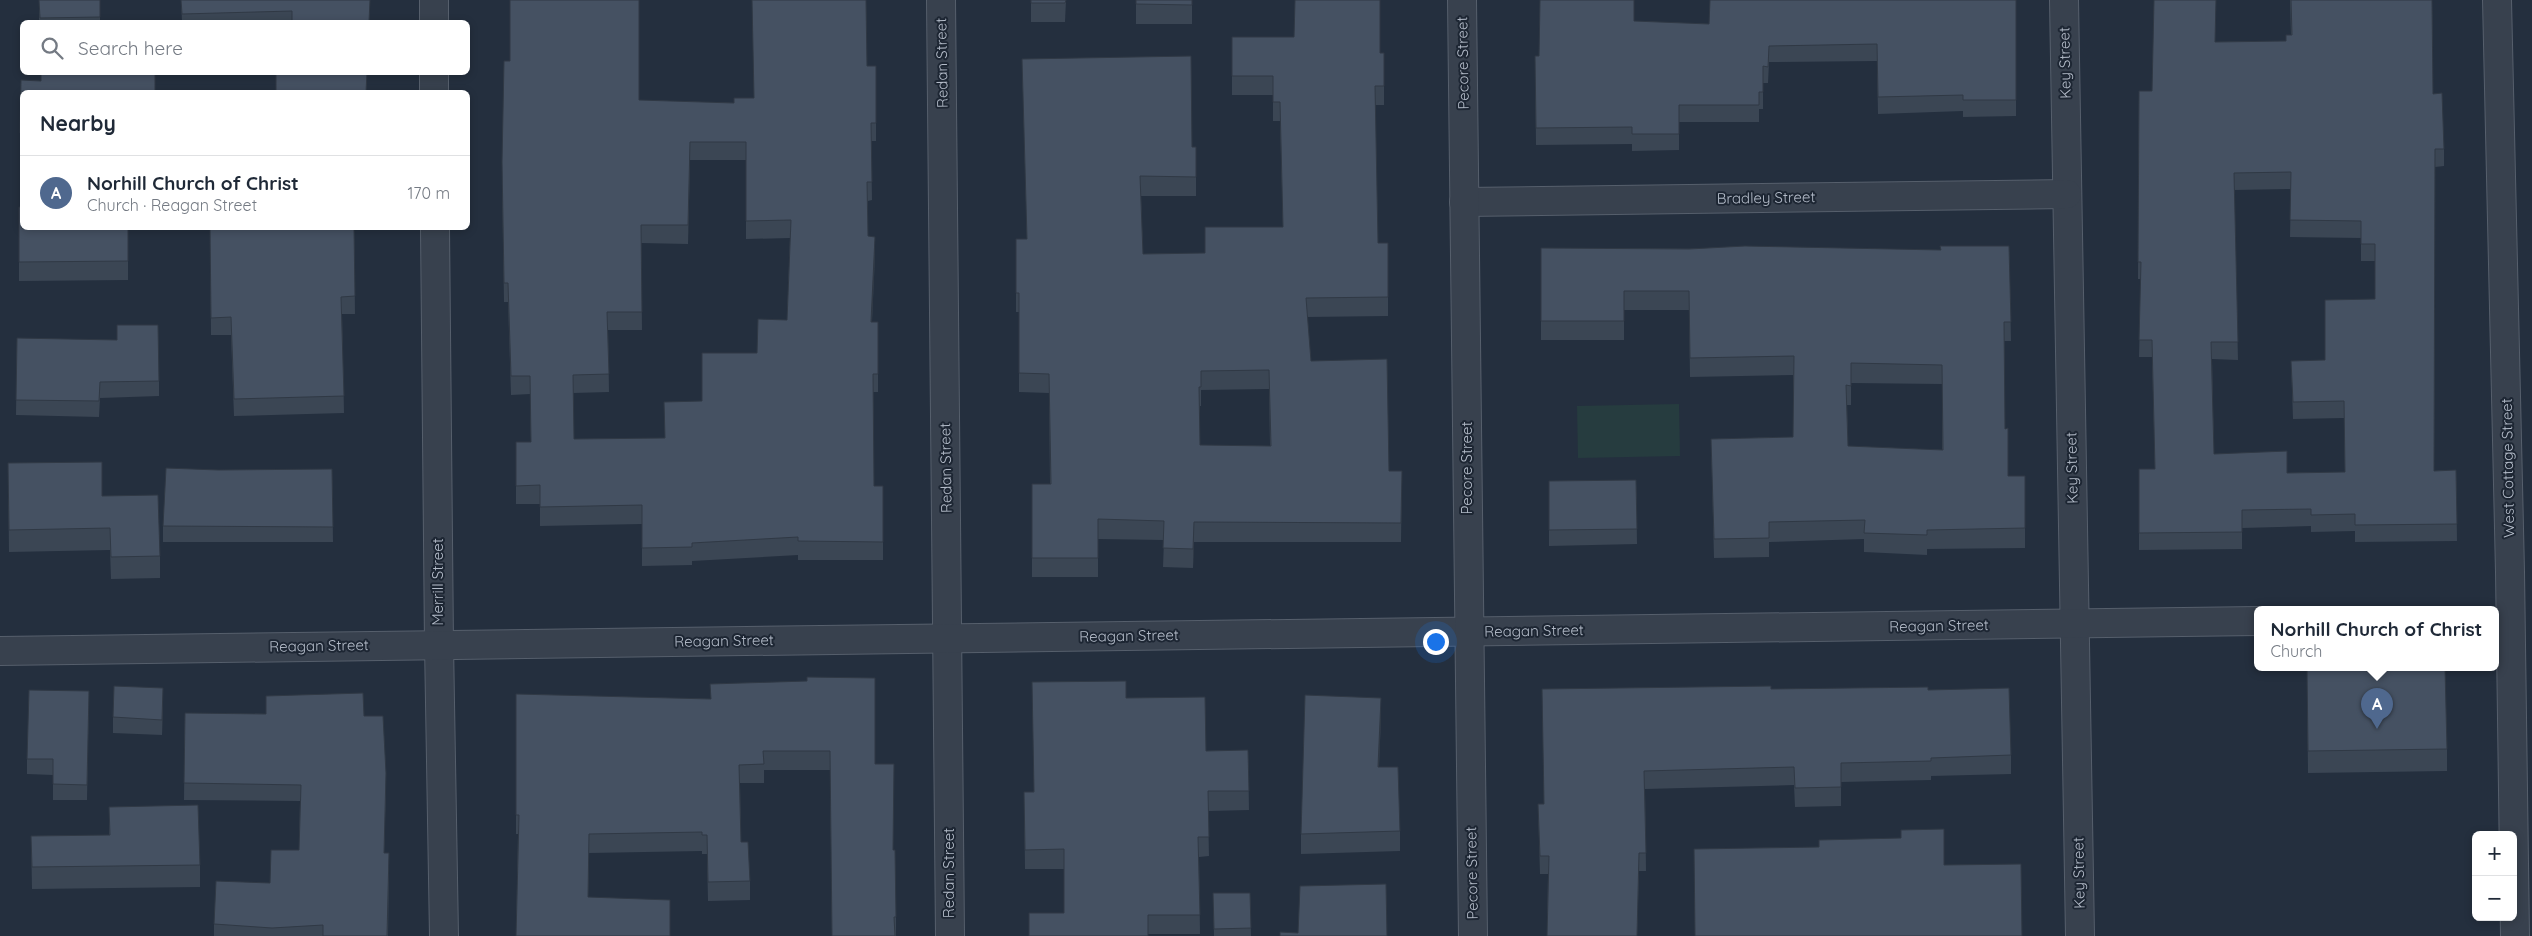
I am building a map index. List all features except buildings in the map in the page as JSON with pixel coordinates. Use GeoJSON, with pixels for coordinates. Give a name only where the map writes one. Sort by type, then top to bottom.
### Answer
{"type":"FeatureCollection","features":[{"type":"Feature","properties":{"kind":"street"},"geometry":{"type":"LineString","coordinates":[[434,0],[434,20]]}},
{"type":"Feature","properties":{"kind":"street","name":"Redan Street"},"geometry":{"type":"LineString","coordinates":[[941,0],[950,936]]}},
{"type":"Feature","properties":{"kind":"street","name":"Pecore Street"},"geometry":{"type":"LineString","coordinates":[[1462,0],[1473,936]]}},
{"type":"Feature","properties":{"kind":"street","name":"Key Street"},"geometry":{"type":"LineString","coordinates":[[2064,0],[2080,936]]}},
{"type":"Feature","properties":{"kind":"street","name":"West Cottage Street"},"geometry":{"type":"LineString","coordinates":[[2497,0],[2513,618],[2515,936]]}},
{"type":"Feature","properties":{"kind":"street"},"geometry":{"type":"LineString","coordinates":[[434,75],[434,90]]}},
{"type":"Feature","properties":{"kind":"street","name":"Bradley Street"},"geometry":{"type":"LineString","coordinates":[[1464,202],[2067,194]]}},
{"type":"Feature","properties":{"kind":"street","name":"Merrill Street"},"geometry":{"type":"LineString","coordinates":[[435,230],[444,936]]}},
{"type":"Feature","properties":{"kind":"street","name":"Reagan Street"},"geometry":{"type":"LineString","coordinates":[[0,652],[439,644],[2254,621]]}},
{"type":"Feature","properties":{"kind":"green space"},"geometry":{"type":"Polygon","coordinates":[[[1679,404],[1680,456],[1578,458],[1577,406],[1679,404]]]}},
{"type":"Feature","properties":{"kind":"place","name":"Norhill Church of Christ"},"geometry":{"type":"Point","coordinates":[2377,729]}}]}
